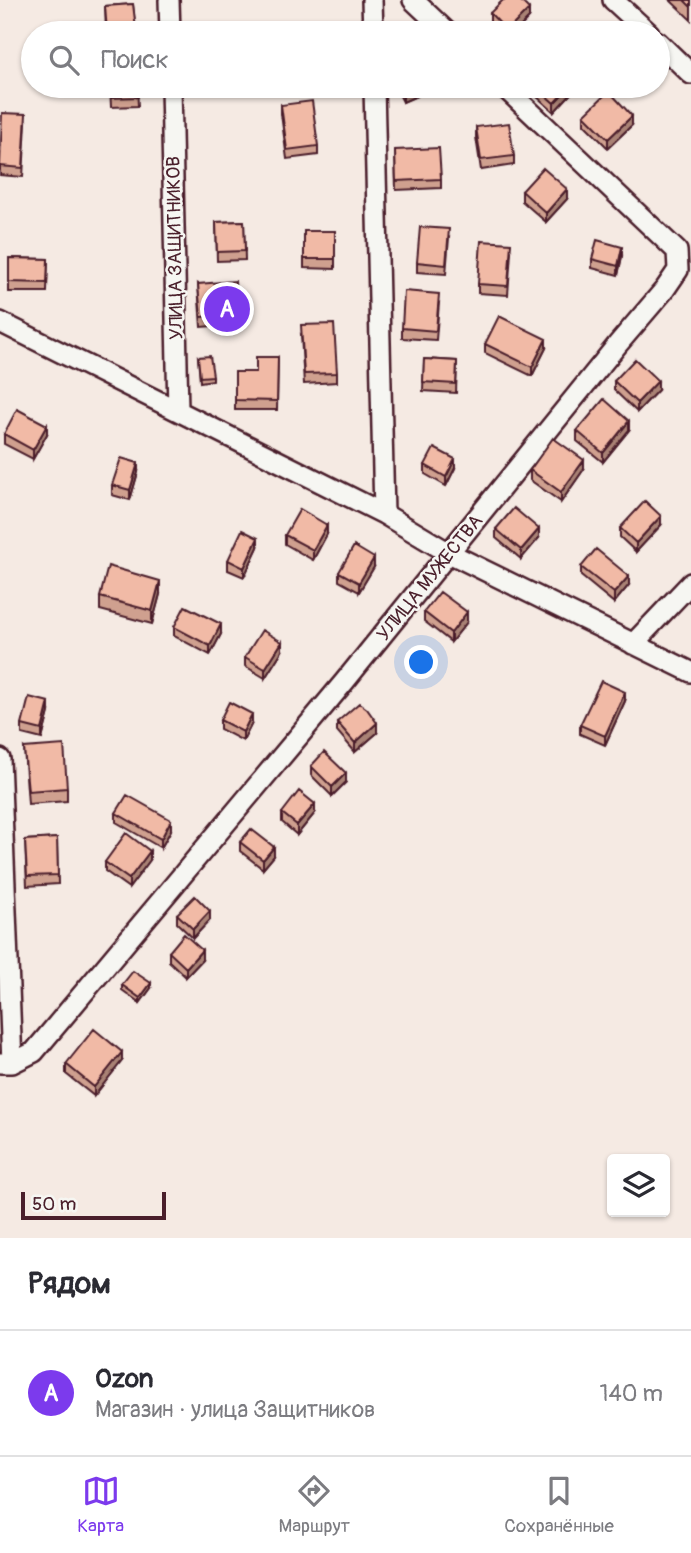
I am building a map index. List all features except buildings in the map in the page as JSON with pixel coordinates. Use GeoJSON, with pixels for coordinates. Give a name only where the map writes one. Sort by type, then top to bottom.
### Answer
{"type":"FeatureCollection","features":[{"type":"Feature","properties":{"kind":"street"},"geometry":{"type":"LineString","coordinates":[[169,0],[170,21]]}},
{"type":"Feature","properties":{"kind":"street"},"geometry":{"type":"LineString","coordinates":[[372,0],[373,21]]}},
{"type":"Feature","properties":{"kind":"street"},"geometry":{"type":"LineString","coordinates":[[413,0],[435,21]]}},
{"type":"Feature","properties":{"kind":"street"},"geometry":{"type":"LineString","coordinates":[[614,0],[636,21]]}},
{"type":"Feature","properties":{"kind":"street"},"geometry":{"type":"LineString","coordinates":[[670,54],[691,74]]}},
{"type":"Feature","properties":{"kind":"street","name":"УЛИЦА ЗАЩИТНИКОВ"},"geometry":{"type":"LineString","coordinates":[[171,98],[178,411]]}},
{"type":"Feature","properties":{"kind":"street"},"geometry":{"type":"LineString","coordinates":[[374,98],[384,514]]}},
{"type":"Feature","properties":{"kind":"street","name":"УЛИЦА МУЖЕСТВА"},"geometry":{"type":"LineString","coordinates":[[6,1063],[34,1052],[345,681],[678,270],[677,251],[516,98]]}},
{"type":"Feature","properties":{"kind":"street"},"geometry":{"type":"LineString","coordinates":[[0,322],[384,514],[449,553],[691,672]]}},
{"type":"Feature","properties":{"kind":"street"},"geometry":{"type":"LineString","coordinates":[[633,644],[691,583]]}},
{"type":"Feature","properties":{"kind":"street"},"geometry":{"type":"LineString","coordinates":[[0,759],[6,1063]]}},
{"type":"Feature","properties":{"kind":"place","name":"Ozon"},"geometry":{"type":"Point","coordinates":[227,309]}}]}
